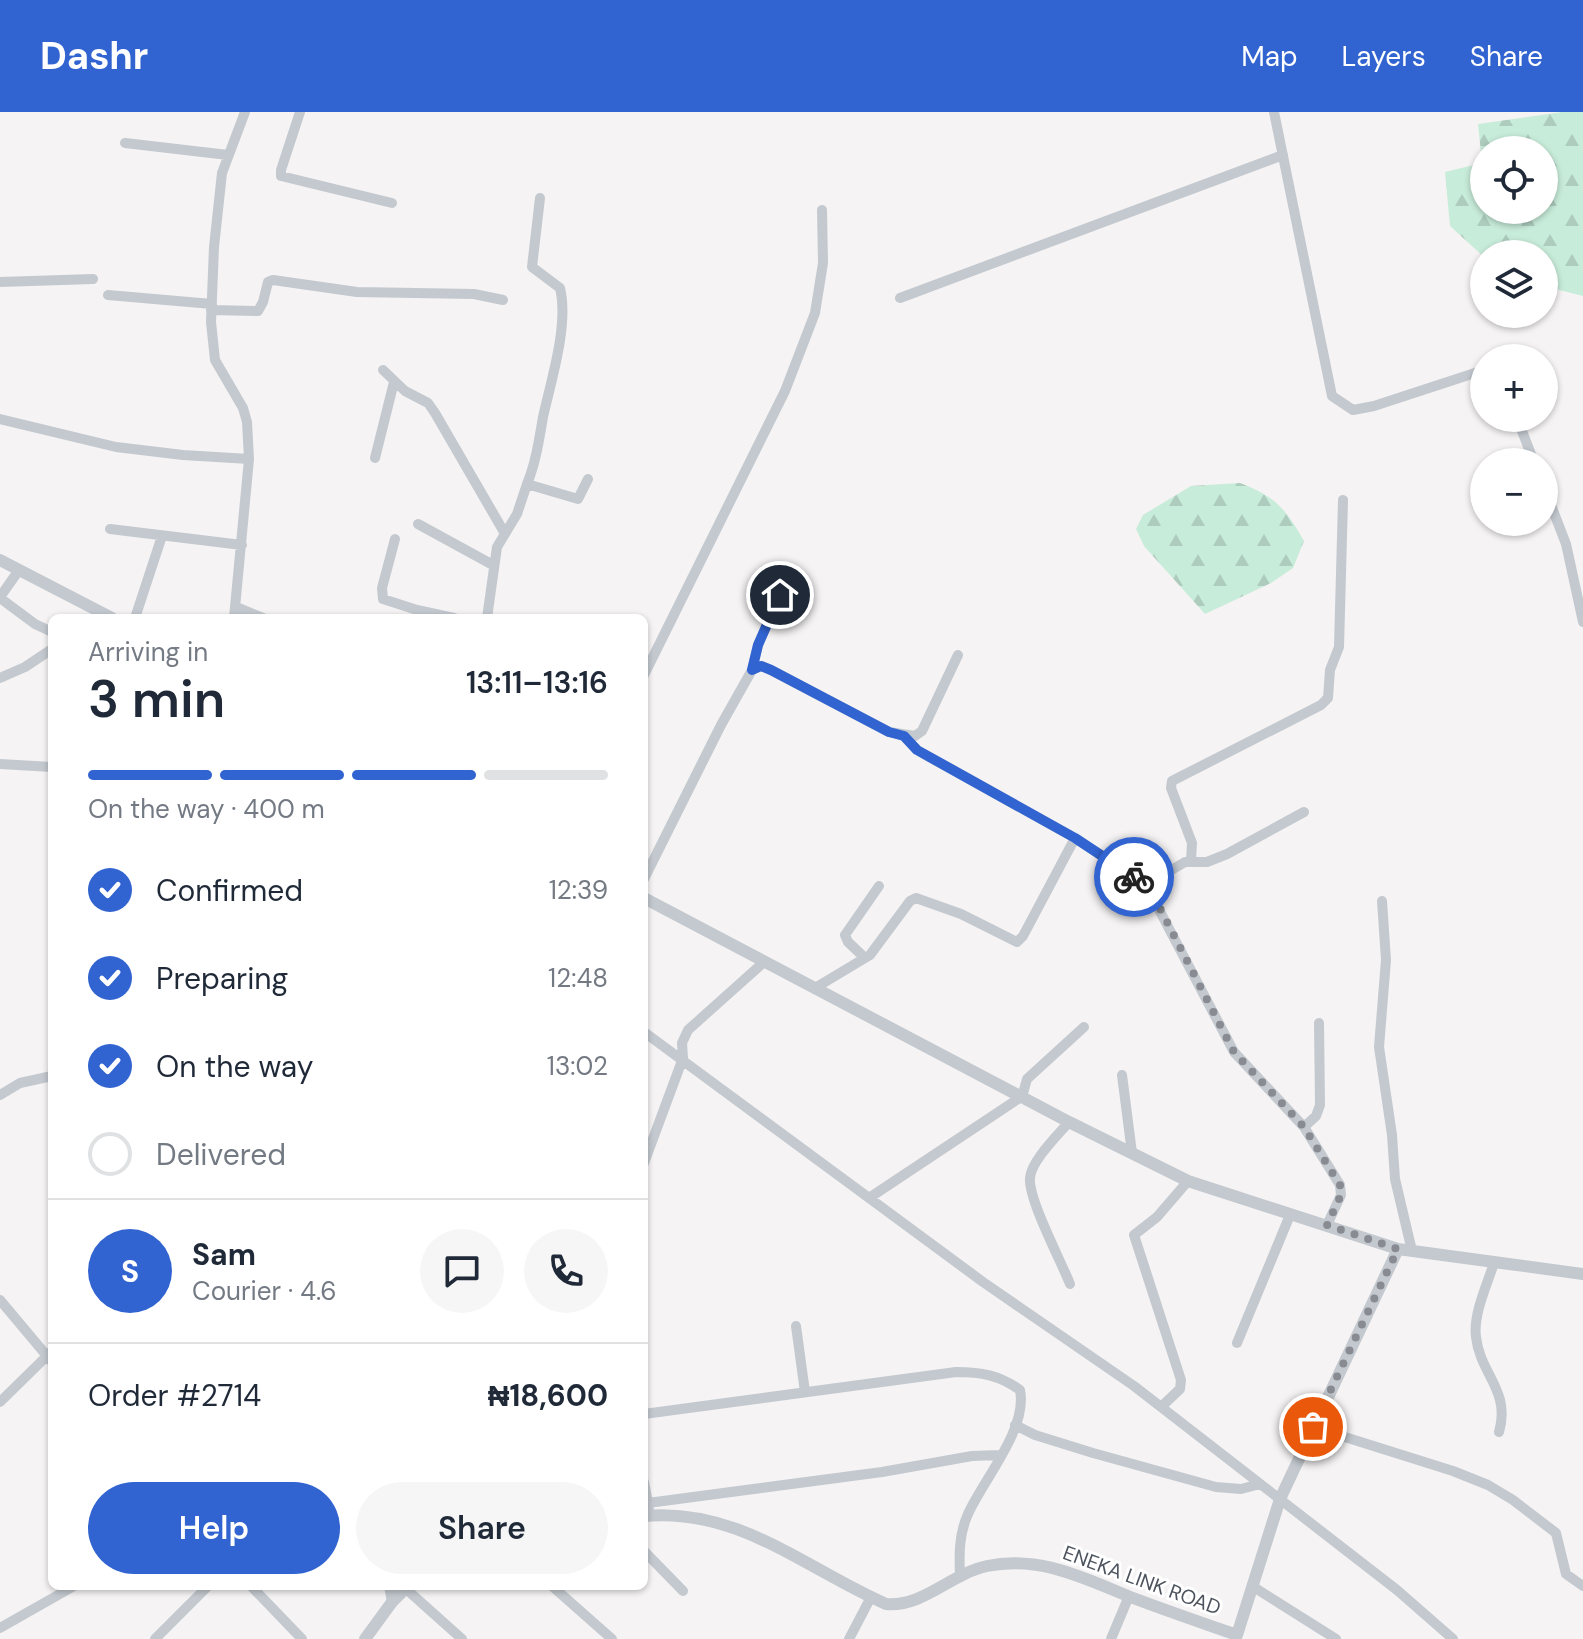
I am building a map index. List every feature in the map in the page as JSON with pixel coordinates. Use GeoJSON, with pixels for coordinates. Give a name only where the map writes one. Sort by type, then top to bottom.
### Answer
{"type":"FeatureCollection","features":[{"type":"Feature","properties":{"kind":"street"},"geometry":{"type":"LineString","coordinates":[[235,613],[249,459],[243,408],[215,360],[211,307],[222,173],[245,112]]}},
{"type":"Feature","properties":{"kind":"street"},"geometry":{"type":"LineString","coordinates":[[300,112],[281,176],[392,203]]}},
{"type":"Feature","properties":{"kind":"street"},"geometry":{"type":"LineString","coordinates":[[1274,112],[1332,396],[1353,410],[1470,374]]}},
{"type":"Feature","properties":{"kind":"street"},"geometry":{"type":"LineString","coordinates":[[125,143],[228,155]]}},
{"type":"Feature","properties":{"kind":"street"},"geometry":{"type":"LineString","coordinates":[[900,298],[1283,155]]}},
{"type":"Feature","properties":{"kind":"street"},"geometry":{"type":"LineString","coordinates":[[487,614],[497,547],[517,514],[527,484],[541,438],[559,348],[560,288],[532,267],[540,198]]}},
{"type":"Feature","properties":{"kind":"street"},"geometry":{"type":"LineString","coordinates":[[648,667],[785,391],[815,313],[823,263],[822,210]]}},
{"type":"Feature","properties":{"kind":"street"},"geometry":{"type":"LineString","coordinates":[[0,282],[93,279]]}},
{"type":"Feature","properties":{"kind":"street"},"geometry":{"type":"LineString","coordinates":[[108,295],[258,311],[268,282],[273,280],[357,292],[474,294],[503,300]]}},
{"type":"Feature","properties":{"kind":"street"},"geometry":{"type":"LineString","coordinates":[[383,370],[405,391],[428,403],[504,532]]}},
{"type":"Feature","properties":{"kind":"street"},"geometry":{"type":"LineString","coordinates":[[375,458],[394,382]]}},
{"type":"Feature","properties":{"kind":"street"},"geometry":{"type":"LineString","coordinates":[[0,419],[116,447],[249,459]]}},
{"type":"Feature","properties":{"kind":"street"},"geometry":{"type":"LineString","coordinates":[[527,484],[578,499],[588,479]]}},
{"type":"Feature","properties":{"kind":"street"},"geometry":{"type":"LineString","coordinates":[[1191,860],[1192,843],[1171,788],[1172,781],[1321,705],[1328,698],[1330,670],[1339,647],[1343,500]]}},
{"type":"Feature","properties":{"kind":"street"},"geometry":{"type":"LineString","coordinates":[[1558,523],[1566,544],[1583,622]]}},
{"type":"Feature","properties":{"kind":"street"},"geometry":{"type":"LineString","coordinates":[[418,524],[493,565]]}},
{"type":"Feature","properties":{"kind":"street"},"geometry":{"type":"LineString","coordinates":[[110,529],[242,545]]}},
{"type":"Feature","properties":{"kind":"street"},"geometry":{"type":"LineString","coordinates":[[136,614],[162,536]]}},
{"type":"Feature","properties":{"kind":"street"},"geometry":{"type":"LineString","coordinates":[[395,539],[382,588],[383,599],[436,614]]}},
{"type":"Feature","properties":{"kind":"street"},"geometry":{"type":"LineString","coordinates":[[0,560],[104,614]]}},
{"type":"Feature","properties":{"kind":"street"},"geometry":{"type":"LineString","coordinates":[[19,570],[0,598],[48,630]]}},
{"type":"Feature","properties":{"kind":"street"},"geometry":{"type":"LineString","coordinates":[[648,871],[752,670],[758,645],[787,578]]}},
{"type":"Feature","properties":{"kind":"street"},"geometry":{"type":"LineString","coordinates":[[0,678],[48,652]]}},
{"type":"Feature","properties":{"kind":"street"},"geometry":{"type":"LineString","coordinates":[[752,670],[761,666],[771,670],[889,732],[915,736],[922,731],[958,655]]}},
{"type":"Feature","properties":{"kind":"street"},"geometry":{"type":"LineString","coordinates":[[904,736],[917,750],[1075,838],[1146,885],[1234,1052],[1304,1127],[1341,1190],[1327,1225]]}},
{"type":"Feature","properties":{"kind":"street"},"geometry":{"type":"LineString","coordinates":[[0,764],[48,767]]}},
{"type":"Feature","properties":{"kind":"street"},"geometry":{"type":"LineString","coordinates":[[1146,885],[1191,860],[1212,860],[1304,812]]}},
{"type":"Feature","properties":{"kind":"street"},"geometry":{"type":"LineString","coordinates":[[815,988],[865,958],[883,940],[910,901],[916,898],[961,914],[1017,942],[1075,838]]}},
{"type":"Feature","properties":{"kind":"street"},"geometry":{"type":"LineString","coordinates":[[865,958],[845,935],[879,886]]}},
{"type":"Feature","properties":{"kind":"street"},"geometry":{"type":"LineString","coordinates":[[648,900],[1069,1122],[1188,1181],[1398,1249],[1583,1274]]}},
{"type":"Feature","properties":{"kind":"street"},"geometry":{"type":"LineString","coordinates":[[1382,901],[1386,960],[1379,1047],[1395,1179],[1412,1251]]}},
{"type":"Feature","properties":{"kind":"street"},"geometry":{"type":"LineString","coordinates":[[648,1152],[683,1058],[682,1043],[688,1030],[764,962]]}},
{"type":"Feature","properties":{"kind":"street"},"geometry":{"type":"LineString","coordinates":[[1304,1127],[1316,1116],[1320,1105],[1319,1023]]}},
{"type":"Feature","properties":{"kind":"street"},"geometry":{"type":"LineString","coordinates":[[869,1198],[1021,1097],[1027,1079],[1084,1027]]}},
{"type":"Feature","properties":{"kind":"street"},"geometry":{"type":"LineString","coordinates":[[648,1035],[1161,1407],[1397,1590],[1453,1639]]}},
{"type":"Feature","properties":{"kind":"street"},"geometry":{"type":"LineString","coordinates":[[1122,1075],[1132,1153]]}},
{"type":"Feature","properties":{"kind":"street"},"geometry":{"type":"LineString","coordinates":[[0,1095],[20,1083],[48,1077]]}},
{"type":"Feature","properties":{"kind":"street"},"geometry":{"type":"LineString","coordinates":[[1069,1122],[1048,1145],[1032,1170],[1029,1181],[1070,1284]]}},
{"type":"Feature","properties":{"kind":"street"},"geometry":{"type":"LineString","coordinates":[[1161,1407],[1180,1389],[1181,1380],[1134,1235],[1157,1217],[1188,1181]]}},
{"type":"Feature","properties":{"kind":"street"},"geometry":{"type":"LineString","coordinates":[[1237,1343],[1290,1215]]}},
{"type":"Feature","properties":{"kind":"street","name":"ENEKA LINK ROAD"},"geometry":{"type":"LineString","coordinates":[[648,1512],[727,1525],[780,1545],[886,1604],[916,1601],[960,1575],[989,1566],[1034,1565],[1074,1572],[1236,1637],[1280,1499],[1398,1249]]}},
{"type":"Feature","properties":{"kind":"street"},"geometry":{"type":"LineString","coordinates":[[1494,1263],[1478,1318],[1476,1340],[1503,1404],[1499,1432]]}},
{"type":"Feature","properties":{"kind":"street"},"geometry":{"type":"LineString","coordinates":[[0,1300],[48,1354]]}},
{"type":"Feature","properties":{"kind":"street"},"geometry":{"type":"LineString","coordinates":[[796,1326],[805,1392]]}},
{"type":"Feature","properties":{"kind":"street"},"geometry":{"type":"LineString","coordinates":[[0,1402],[48,1358]]}},
{"type":"Feature","properties":{"kind":"street"},"geometry":{"type":"LineString","coordinates":[[648,1413],[956,1372],[995,1375],[1020,1390],[1022,1401],[1015,1425],[969,1511],[959,1551],[960,1575]]}},
{"type":"Feature","properties":{"kind":"street"},"geometry":{"type":"LineString","coordinates":[[1015,1425],[1035,1435],[1093,1453],[1216,1487],[1241,1489],[1260,1484]]}},
{"type":"Feature","properties":{"kind":"street"},"geometry":{"type":"LineString","coordinates":[[1313,1427],[1488,1485],[1556,1533],[1566,1574],[1583,1586]]}},
{"type":"Feature","properties":{"kind":"street"},"geometry":{"type":"LineString","coordinates":[[648,1512],[972,1456],[1000,1455]]}},
{"type":"Feature","properties":{"kind":"street"},"geometry":{"type":"LineString","coordinates":[[648,1555],[683,1591]]}},
{"type":"Feature","properties":{"kind":"street"},"geometry":{"type":"LineString","coordinates":[[1252,1586],[1336,1639]]}},
{"type":"Feature","properties":{"kind":"street"},"geometry":{"type":"LineString","coordinates":[[0,1628],[67,1590]]}},
{"type":"Feature","properties":{"kind":"street"},"geometry":{"type":"LineString","coordinates":[[155,1639],[204,1590]]}},
{"type":"Feature","properties":{"kind":"street"},"geometry":{"type":"LineString","coordinates":[[255,1590],[302,1639]]}},
{"type":"Feature","properties":{"kind":"street"},"geometry":{"type":"LineString","coordinates":[[390,1590],[392,1602]]}},
{"type":"Feature","properties":{"kind":"street"},"geometry":{"type":"LineString","coordinates":[[365,1639],[404,1590]]}},
{"type":"Feature","properties":{"kind":"street"},"geometry":{"type":"LineString","coordinates":[[410,1590],[462,1639]]}},
{"type":"Feature","properties":{"kind":"street"},"geometry":{"type":"LineString","coordinates":[[557,1590],[612,1639]]}},
{"type":"Feature","properties":{"kind":"street"},"geometry":{"type":"LineString","coordinates":[[1111,1639],[1129,1596]]}},
{"type":"Feature","properties":{"kind":"street"},"geometry":{"type":"LineString","coordinates":[[849,1639],[871,1597]]}},
{"type":"Feature","properties":{"kind":"green space"},"geometry":{"type":"Polygon","coordinates":[[[1583,112],[1583,296],[1558,290],[1558,240],[1470,240],[1470,244],[1450,226],[1445,172],[1470,166],[1470,224],[1558,224],[1558,136],[1479,136],[1478,124],[1583,112]]]}},
{"type":"Feature","properties":{"kind":"green space"},"geometry":{"type":"Polygon","coordinates":[[[1240,483],[1263,493],[1278,505],[1304,541],[1293,568],[1271,583],[1205,614],[1144,546],[1136,529],[1143,515],[1191,486],[1240,483]]]}},
{"type":"Feature","properties":{"kind":"way so far"},"geometry":{"type":"LineString","coordinates":[[1134,877],[1150,889],[1234,1052],[1304,1127],[1340,1185],[1341,1195],[1327,1225],[1398,1249],[1313,1427]]}},
{"type":"Feature","properties":{"kind":"route"},"geometry":{"type":"LineString","coordinates":[[780,595],[758,645],[752,670],[761,666],[771,670],[889,732],[904,736],[917,750],[1075,838],[1134,877]]}}]}
